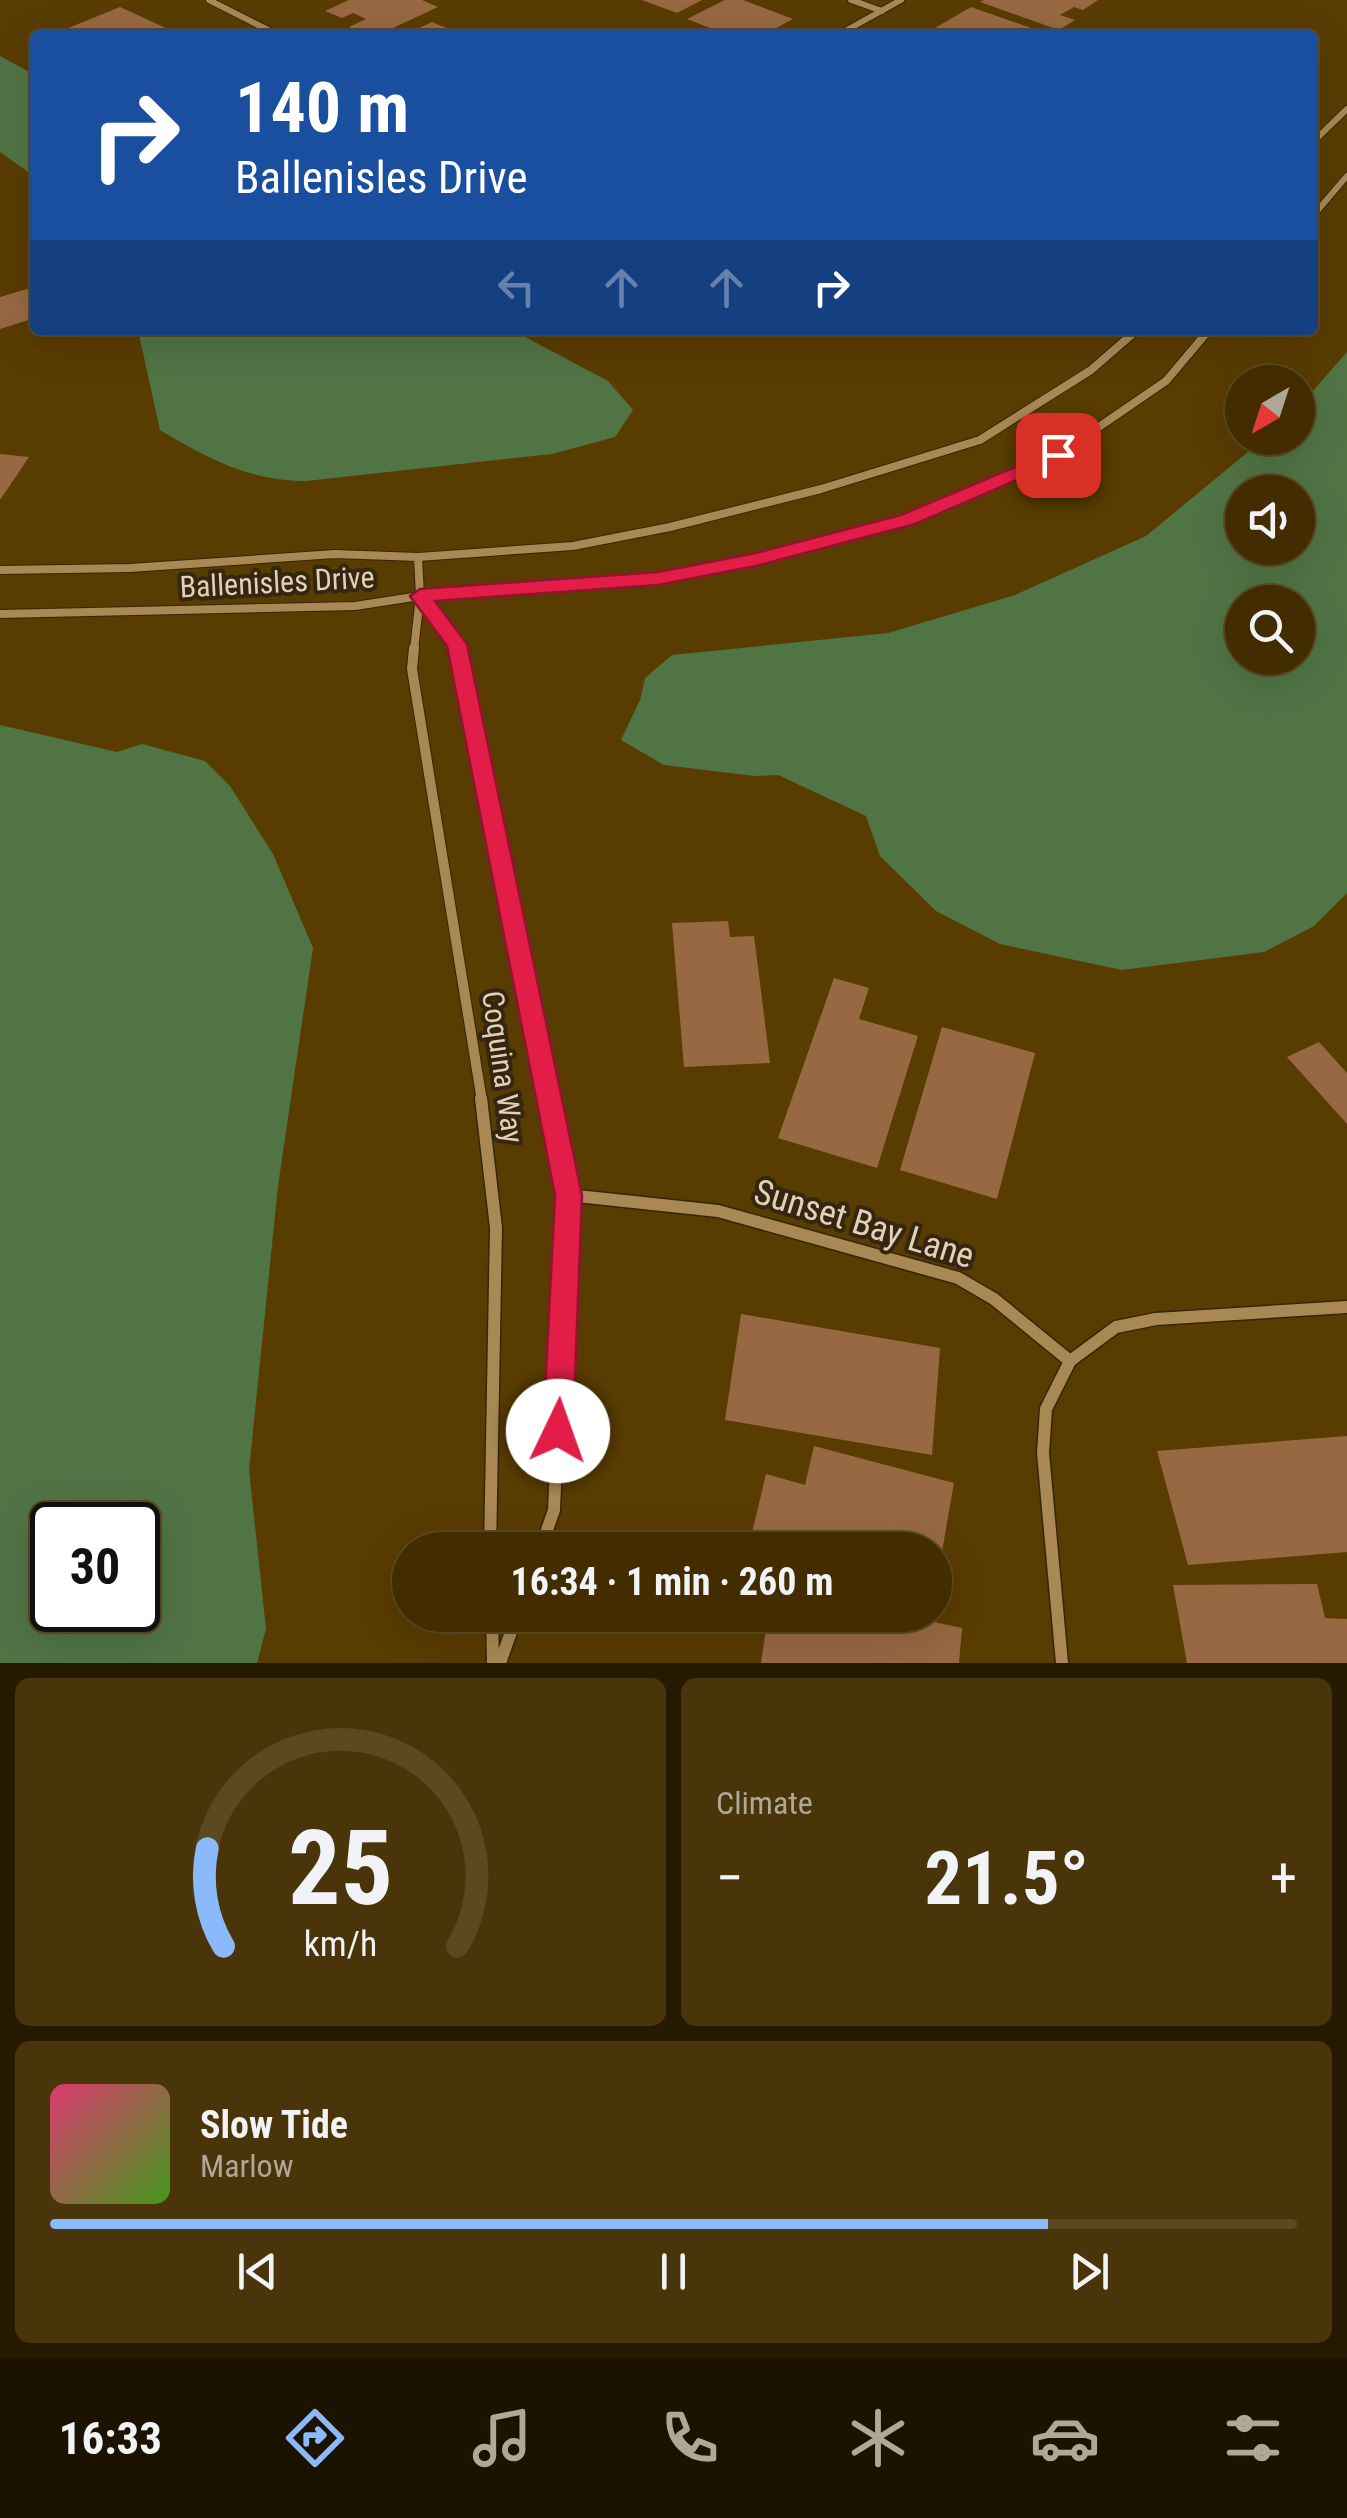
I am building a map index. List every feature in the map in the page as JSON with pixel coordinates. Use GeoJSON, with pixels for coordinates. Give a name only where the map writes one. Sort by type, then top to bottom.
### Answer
{"type":"FeatureCollection","features":[{"type":"Feature","properties":{"kind":"street"},"geometry":{"type":"LineString","coordinates":[[209,0],[268,30]]}},
{"type":"Feature","properties":{"kind":"street"},"geometry":{"type":"LineString","coordinates":[[851,0],[882,11]]}},
{"type":"Feature","properties":{"kind":"street"},"geometry":{"type":"LineString","coordinates":[[847,30],[901,0]]}},
{"type":"Feature","properties":{"kind":"street"},"geometry":{"type":"LineString","coordinates":[[1318,137],[1347,109]]}},
{"type":"Feature","properties":{"kind":"street"},"geometry":{"type":"LineString","coordinates":[[1318,210],[1347,176]]}},
{"type":"Feature","properties":{"kind":"street","name":"Ballenisles Drive"},"geometry":{"type":"LineString","coordinates":[[0,570],[130,568],[335,554],[418,556],[573,546],[670,528],[821,489],[980,440],[1091,370],[1131,335]]}},
{"type":"Feature","properties":{"kind":"street","name":"Ballenisles Drive"},"geometry":{"type":"LineString","coordinates":[[0,614],[355,606],[420,596],[658,578],[756,559],[908,520],[1058,455],[1166,382],[1204,335]]}},
{"type":"Feature","properties":{"kind":"street","name":"Coquina Way"},"geometry":{"type":"LineString","coordinates":[[418,556],[420,596],[412,669],[484,1116],[496,1228],[490,1532]]}},
{"type":"Feature","properties":{"kind":"street","name":"Coquina Way"},"geometry":{"type":"LineString","coordinates":[[420,596],[457,644],[568,1195],[554,1510],[546,1532]]}},
{"type":"Feature","properties":{"kind":"street","name":"Sunset Bay Lane"},"geometry":{"type":"LineString","coordinates":[[568,1195],[718,1212],[958,1278],[994,1299],[1070,1361]]}},
{"type":"Feature","properties":{"kind":"street"},"geometry":{"type":"LineString","coordinates":[[1062,1663],[1043,1453],[1046,1409],[1070,1361],[1116,1327],[1156,1319],[1347,1307]]}},
{"type":"Feature","properties":{"kind":"street"},"geometry":{"type":"LineString","coordinates":[[492,1632],[492,1663]]}},
{"type":"Feature","properties":{"kind":"street"},"geometry":{"type":"LineString","coordinates":[[500,1663],[511,1632]]}},
{"type":"Feature","properties":{"kind":"shaded area"},"geometry":{"type":"Polygon","coordinates":[[[0,56],[30,72],[30,173],[0,152],[0,56]]]}},
{"type":"Feature","properties":{"kind":"shaded area"},"geometry":{"type":"Polygon","coordinates":[[[139,335],[521,335],[608,381],[633,410],[615,437],[552,454],[306,481],[248,473],[160,430],[139,335]]]}},
{"type":"Feature","properties":{"kind":"shaded area"},"geometry":{"type":"Polygon","coordinates":[[[1347,352],[1347,893],[1314,926],[1264,952],[1122,970],[1000,944],[936,911],[880,856],[866,816],[778,775],[754,776],[664,765],[621,740],[640,700],[645,678],[672,655],[888,633],[1015,595],[1146,536],[1244,455],[1315,455],[1315,389],[1347,352]]]}},
{"type":"Feature","properties":{"kind":"shaded area"},"geometry":{"type":"Polygon","coordinates":[[[0,725],[117,752],[142,744],[205,761],[230,786],[273,854],[313,948],[278,1186],[249,1470],[266,1629],[257,1663],[0,1663],[0,725]]]}},
{"type":"Feature","properties":{"kind":"building"},"geometry":{"type":"Polygon","coordinates":[[[349,0],[422,0],[438,7],[389,30],[356,30],[349,27],[366,19],[353,13],[342,18],[325,11],[349,0]]]}},
{"type":"Feature","properties":{"kind":"building"},"geometry":{"type":"Polygon","coordinates":[[[642,0],[702,0],[677,13],[642,0]]]}},
{"type":"Feature","properties":{"kind":"building"},"geometry":{"type":"Polygon","coordinates":[[[725,0],[743,0],[793,19],[772,30],[715,30],[687,19],[725,0]]]}},
{"type":"Feature","properties":{"kind":"building"},"geometry":{"type":"Polygon","coordinates":[[[1098,0],[1083,10],[1074,7],[1060,15],[1075,20],[1059,30],[980,2],[1098,0]]]}},
{"type":"Feature","properties":{"kind":"building"},"geometry":{"type":"Polygon","coordinates":[[[120,7],[168,29],[166,30],[63,30],[120,7]]]}},
{"type":"Feature","properties":{"kind":"building"},"geometry":{"type":"Polygon","coordinates":[[[971,7],[1037,30],[932,30],[971,7]]]}},
{"type":"Feature","properties":{"kind":"building"},"geometry":{"type":"Polygon","coordinates":[[[432,22],[451,30],[415,30],[432,22]]]}},
{"type":"Feature","properties":{"kind":"building"},"geometry":{"type":"Polygon","coordinates":[[[27,289],[30,320],[0,329],[0,297],[27,289]]]}},
{"type":"Feature","properties":{"kind":"building"},"geometry":{"type":"Polygon","coordinates":[[[0,454],[29,457],[0,500],[0,454]]]}},
{"type":"Feature","properties":{"kind":"building"},"geometry":{"type":"Polygon","coordinates":[[[728,921],[730,937],[754,936],[770,1063],[684,1067],[672,923],[728,921]]]}},
{"type":"Feature","properties":{"kind":"building"},"geometry":{"type":"Polygon","coordinates":[[[834,978],[869,988],[859,1019],[918,1036],[877,1168],[778,1138],[834,978]]]}},
{"type":"Feature","properties":{"kind":"building"},"geometry":{"type":"Polygon","coordinates":[[[942,1027],[1035,1053],[997,1199],[900,1170],[942,1027]]]}},
{"type":"Feature","properties":{"kind":"building"},"geometry":{"type":"Polygon","coordinates":[[[1319,1042],[1347,1073],[1347,1124],[1287,1057],[1319,1042]]]}},
{"type":"Feature","properties":{"kind":"building"},"geometry":{"type":"Polygon","coordinates":[[[741,1314],[940,1348],[932,1455],[725,1420],[741,1314]]]}},
{"type":"Feature","properties":{"kind":"building"},"geometry":{"type":"Polygon","coordinates":[[[1347,1436],[1347,1552],[1188,1565],[1157,1451],[1347,1436]]]}},
{"type":"Feature","properties":{"kind":"building"},"geometry":{"type":"Polygon","coordinates":[[[814,1446],[954,1483],[945,1532],[752,1532],[766,1474],[805,1485],[814,1446]]]}},
{"type":"Feature","properties":{"kind":"building"},"geometry":{"type":"Polygon","coordinates":[[[1317,1584],[1325,1618],[1347,1619],[1347,1663],[1187,1663],[1173,1585],[1317,1584]]]}},
{"type":"Feature","properties":{"kind":"building"},"geometry":{"type":"Polygon","coordinates":[[[952,1626],[962,1628],[959,1663],[761,1663],[766,1632],[952,1632],[952,1626]]]}},
{"type":"Feature","properties":{"kind":"route"},"geometry":{"type":"LineString","coordinates":[[558,1431],[568,1195],[457,644],[420,596],[658,578],[756,559],[908,520],[1058,455]]}}]}
